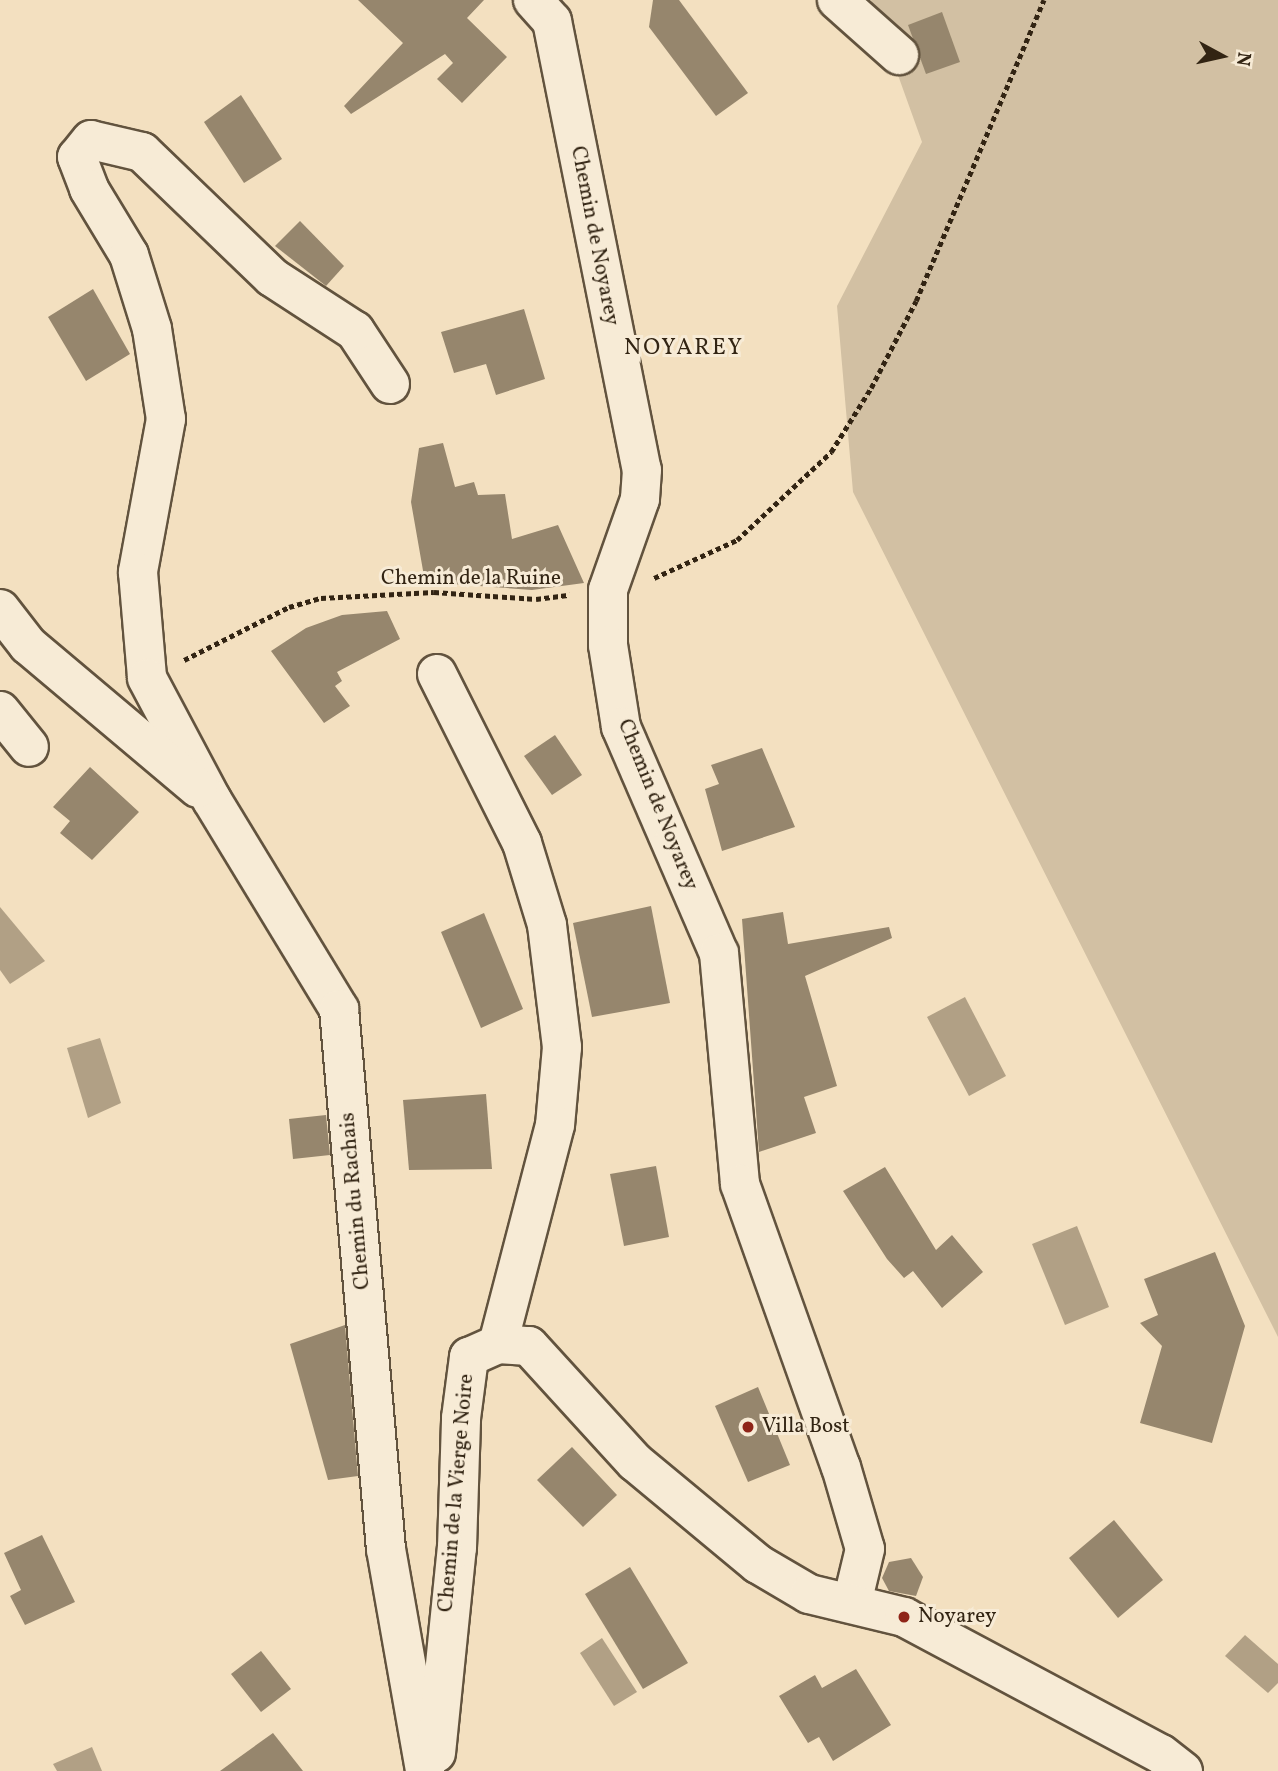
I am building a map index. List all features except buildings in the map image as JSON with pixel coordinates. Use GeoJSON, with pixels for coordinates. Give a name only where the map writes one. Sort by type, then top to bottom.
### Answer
{"type":"FeatureCollection","features":[{"type":"Feature","properties":{"kind":"street","name":"Chemin de Noyarey"},"geometry":{"type":"LineString","coordinates":[[533,0],[552,21],[642,470],[640,499],[608,590],[608,645],[621,727],[719,953],[740,1184],[841,1467],[865,1549],[852,1604]]}},
{"type":"Feature","properties":{"kind":"street"},"geometry":{"type":"LineString","coordinates":[[837,0],[899,55]]}},
{"type":"Feature","properties":{"kind":"street"},"geometry":{"type":"LineString","coordinates":[[147,678],[138,572],[166,419],[152,329],[129,255],[89,188],[77,157],[91,140],[142,152],[272,277],[355,331],[390,384]]}},
{"type":"Feature","properties":{"kind":"street"},"geometry":{"type":"LineString","coordinates":[[0,609],[14,650],[212,800]]}},
{"type":"Feature","properties":{"kind":"street"},"geometry":{"type":"LineString","coordinates":[[436,674],[522,843],[547,925],[562,1047],[555,1125],[498,1344],[529,1346],[635,1462],[758,1564],[809,1594],[904,1617],[1161,1754],[1183,1771]]}},
{"type":"Feature","properties":{"kind":"street","name":"Chemin du Rachais"},"geometry":{"type":"LineString","coordinates":[[147,678],[212,800],[340,1009],[386,1549],[425,1771]]}},
{"type":"Feature","properties":{"kind":"street"},"geometry":{"type":"LineString","coordinates":[[0,711],[29,747]]}},
{"type":"Feature","properties":{"kind":"street","name":"Chemin de la Vierge Noire"},"geometry":{"type":"LineString","coordinates":[[435,1771],[438,1697],[457,1548],[461,1418],[469,1357],[498,1344]]}},
{"type":"Feature","properties":{"kind":"path","name":"Chemin de la Ruine"},"geometry":{"type":"LineString","coordinates":[[147,678],[289,607],[321,598],[434,592],[537,599],[608,590],[660,577],[737,540],[831,452],[871,388],[916,301],[1044,0]]}},
{"type":"Feature","properties":{"kind":"shaded area"},"geometry":{"type":"Polygon","coordinates":[[[871,0],[1278,0],[1278,1337],[853,492],[837,306],[922,142],[871,0]]]}},
{"type":"Feature","properties":{"kind":"shaded area"},"geometry":{"type":"Polygon","coordinates":[[[0,907],[45,961],[10,984],[0,970],[0,907]]]}},
{"type":"Feature","properties":{"kind":"shaded area"},"geometry":{"type":"Polygon","coordinates":[[[965,997],[1006,1076],[969,1096],[927,1017],[965,997]]]}},
{"type":"Feature","properties":{"kind":"shaded area"},"geometry":{"type":"Polygon","coordinates":[[[100,1038],[121,1103],[88,1118],[67,1048],[100,1038]]]}},
{"type":"Feature","properties":{"kind":"shaded area"},"geometry":{"type":"Polygon","coordinates":[[[1077,1226],[1109,1307],[1065,1325],[1032,1244],[1077,1226]]]}},
{"type":"Feature","properties":{"kind":"shaded area"},"geometry":{"type":"Polygon","coordinates":[[[1245,1635],[1278,1664],[1278,1683],[1268,1693],[1225,1656],[1245,1635]]]}},
{"type":"Feature","properties":{"kind":"shaded area"},"geometry":{"type":"Polygon","coordinates":[[[602,1638],[637,1692],[614,1706],[580,1653],[602,1638]]]}},
{"type":"Feature","properties":{"kind":"shaded area"},"geometry":{"type":"Polygon","coordinates":[[[92,1747],[102,1771],[57,1771],[53,1764],[92,1747]]]}},
{"type":"Feature","properties":{"kind":"place","name":"Villa Bost"},"geometry":{"type":"Point","coordinates":[748,1427]}},
{"type":"Feature","properties":{"kind":"place","name":"Noyarey"},"geometry":{"type":"Point","coordinates":[904,1617]}},
{"type":"Feature","properties":{"kind":"district","name":"NOYAREY"},"geometry":{"type":"Point","coordinates":[684,348]}}]}
